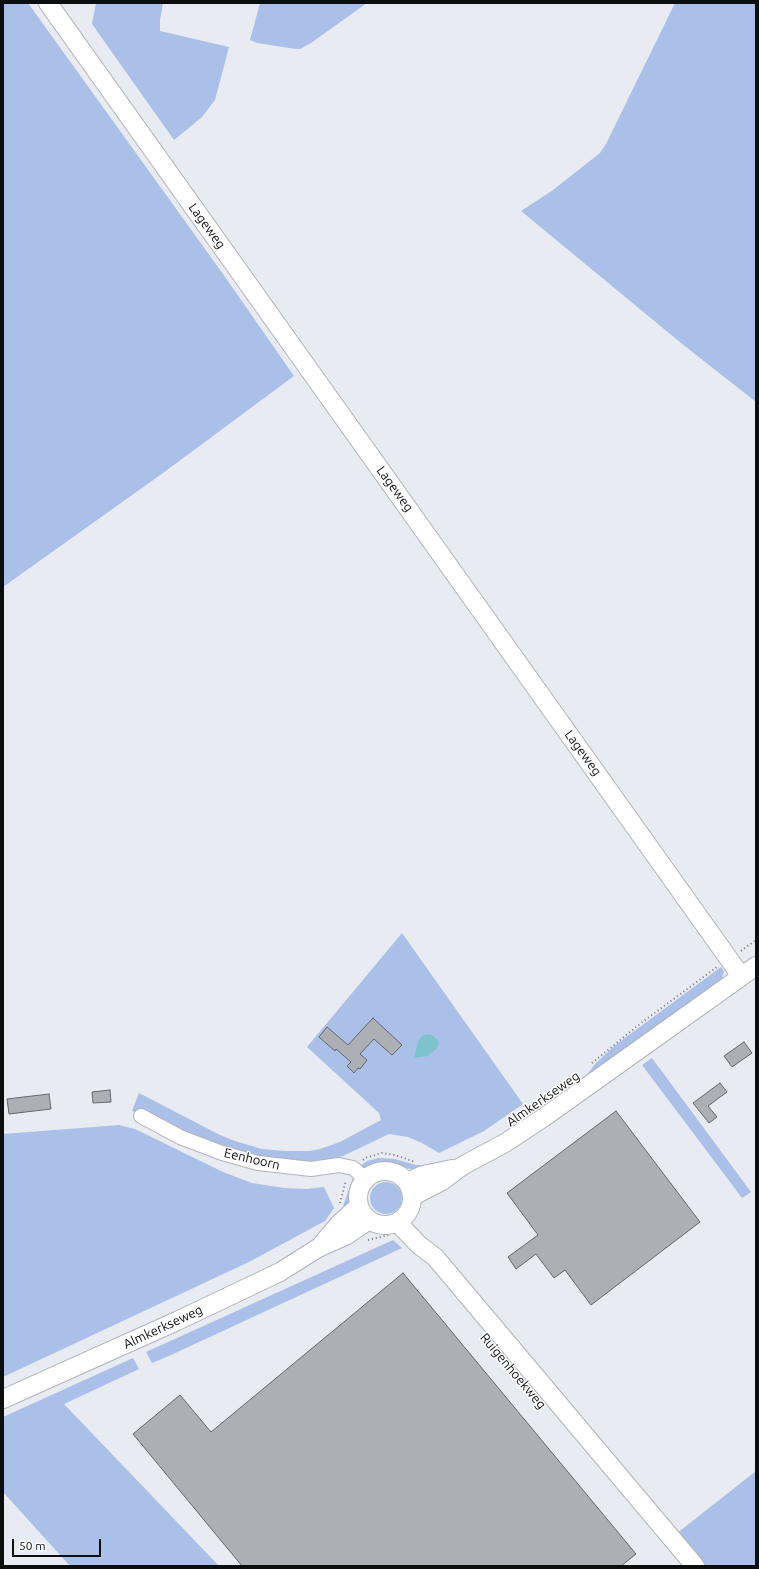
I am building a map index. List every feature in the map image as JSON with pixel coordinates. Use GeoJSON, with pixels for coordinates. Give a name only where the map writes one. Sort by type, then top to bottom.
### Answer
{"type":"FeatureCollection","features":[{"type":"Feature","properties":{"kind":"street","name":"Lageweg"},"geometry":{"type":"LineString","coordinates":[[48,3],[730,958],[749,971]]}},
{"type":"Feature","properties":{"kind":"street","name":"Almkerkseweg"},"geometry":{"type":"LineString","coordinates":[[410,1189],[423,1175],[462,1166],[505,1143],[544,1118],[749,971]]}},
{"type":"Feature","properties":{"kind":"street","name":"Eenhoorn"},"geometry":{"type":"LineString","coordinates":[[141,1116],[180,1137],[222,1153],[258,1163],[311,1169],[339,1165],[360,1173]]}},
{"type":"Feature","properties":{"kind":"street"},"geometry":{"type":"LineString","coordinates":[[383,1170],[392,1171],[401,1175],[410,1189],[411,1208],[400,1224],[378,1224],[364,1213],[359,1191],[360,1173],[374,1173],[383,1170]]}},
{"type":"Feature","properties":{"kind":"street","name":"Almkerkseweg"},"geometry":{"type":"LineString","coordinates":[[318,1248],[336,1221],[364,1213]]}},
{"type":"Feature","properties":{"kind":"street","name":"Almkerkseweg"},"geometry":{"type":"LineString","coordinates":[[3,1400],[177,1321],[280,1272],[318,1248],[347,1235],[364,1213]]}},
{"type":"Feature","properties":{"kind":"street","name":"Ruigenhoekweg"},"geometry":{"type":"LineString","coordinates":[[400,1224],[428,1239],[435,1257],[695,1566]]}},
{"type":"Feature","properties":{"kind":"path","name":"Almkerkseweg"},"geometry":{"type":"LineString","coordinates":[[589,1066],[641,1022],[756,940]]}},
{"type":"Feature","properties":{"kind":"path"},"geometry":{"type":"LineString","coordinates":[[336,1221],[346,1178],[360,1173],[366,1158],[382,1153],[395,1155],[418,1162]]}},
{"type":"Feature","properties":{"kind":"path"},"geometry":{"type":"LineString","coordinates":[[366,1240],[384,1235],[400,1224]]}},
{"type":"Feature","properties":{"kind":"shaded area"},"geometry":{"type":"Polygon","coordinates":[[[3,3],[28,3],[223,274],[294,376],[163,473],[3,587],[3,3]]]}},
{"type":"Feature","properties":{"kind":"shaded area"},"geometry":{"type":"Polygon","coordinates":[[[96,3],[163,3],[160,31],[229,47],[215,100],[202,117],[174,140],[92,24],[96,3]]]}},
{"type":"Feature","properties":{"kind":"shaded area"},"geometry":{"type":"Polygon","coordinates":[[[260,3],[367,3],[311,43],[300,49],[296,49],[257,43],[250,40],[260,3]]]}},
{"type":"Feature","properties":{"kind":"shaded area"},"geometry":{"type":"Polygon","coordinates":[[[675,3],[756,3],[756,402],[681,343],[521,211],[553,190],[600,153],[606,144],[675,3]]]}},
{"type":"Feature","properties":{"kind":"shaded area"},"geometry":{"type":"Polygon","coordinates":[[[402,933],[523,1104],[484,1131],[439,1153],[408,1137],[389,1134],[343,1156],[314,1163],[241,1155],[132,1111],[139,1093],[220,1135],[235,1141],[262,1149],[285,1151],[310,1151],[320,1149],[340,1142],[381,1120],[379,1113],[307,1047],[402,933]]]}},
{"type":"Feature","properties":{"kind":"shaded area"},"geometry":{"type":"Polygon","coordinates":[[[721,967],[724,971],[722,978],[583,1080],[595,1064],[614,1046],[721,967]]]}},
{"type":"Feature","properties":{"kind":"shaded area"},"geometry":{"type":"Polygon","coordinates":[[[426,1034],[432,1035],[437,1039],[439,1043],[437,1048],[428,1056],[414,1058],[418,1042],[421,1037],[426,1034]]]}},
{"type":"Feature","properties":{"kind":"shaded area"},"geometry":{"type":"Polygon","coordinates":[[[652,1058],[751,1192],[742,1198],[642,1065],[652,1058]]]}},
{"type":"Feature","properties":{"kind":"shaded area"},"geometry":{"type":"Polygon","coordinates":[[[119,1125],[135,1129],[223,1172],[252,1183],[284,1188],[307,1189],[324,1187],[334,1208],[325,1221],[249,1262],[3,1377],[3,1134],[119,1125]]]}},
{"type":"Feature","properties":{"kind":"shaded area"},"geometry":{"type":"Polygon","coordinates":[[[379,1158],[395,1159],[416,1165],[445,1163],[423,1172],[390,1164],[377,1166],[366,1171],[360,1166],[367,1161],[379,1158]]]}},
{"type":"Feature","properties":{"kind":"shaded area"},"geometry":{"type":"Polygon","coordinates":[[[354,1175],[357,1183],[353,1195],[349,1205],[343,1206],[354,1175]]]}},
{"type":"Feature","properties":{"kind":"shaded area"},"geometry":{"type":"Polygon","coordinates":[[[383,1182],[389,1182],[399,1189],[402,1198],[401,1204],[395,1211],[389,1214],[383,1214],[373,1207],[370,1201],[370,1195],[377,1185],[383,1182]]]}},
{"type":"Feature","properties":{"kind":"shaded area"},"geometry":{"type":"Polygon","coordinates":[[[393,1240],[402,1248],[171,1355],[152,1363],[146,1352],[393,1240]]]}},
{"type":"Feature","properties":{"kind":"shaded area"},"geometry":{"type":"Polygon","coordinates":[[[133,1358],[139,1369],[64,1404],[219,1566],[70,1566],[3,1492],[3,1417],[133,1358]]]}},
{"type":"Feature","properties":{"kind":"shaded area"},"geometry":{"type":"Polygon","coordinates":[[[756,1471],[756,1566],[703,1566],[676,1534],[756,1471]]]}},
{"type":"Feature","properties":{"kind":"building"},"geometry":{"type":"Polygon","coordinates":[[[373,1018],[402,1045],[392,1055],[374,1039],[360,1054],[367,1060],[360,1069],[358,1068],[354,1073],[347,1066],[351,1062],[319,1037],[327,1027],[348,1045],[373,1018]]]}},
{"type":"Feature","properties":{"kind":"building"},"geometry":{"type":"Polygon","coordinates":[[[744,1042],[752,1053],[732,1067],[724,1056],[744,1042]]]}},
{"type":"Feature","properties":{"kind":"building"},"geometry":{"type":"Polygon","coordinates":[[[720,1083],[727,1092],[708,1106],[717,1117],[709,1123],[693,1103],[720,1083]]]}},
{"type":"Feature","properties":{"kind":"building"},"geometry":{"type":"Polygon","coordinates":[[[110,1090],[111,1102],[93,1103],[92,1092],[110,1090]]]}},
{"type":"Feature","properties":{"kind":"building"},"geometry":{"type":"Polygon","coordinates":[[[49,1094],[51,1109],[9,1114],[7,1099],[49,1094]]]}},
{"type":"Feature","properties":{"kind":"building"},"geometry":{"type":"Polygon","coordinates":[[[616,1111],[700,1222],[591,1305],[565,1270],[554,1278],[536,1254],[516,1269],[508,1257],[538,1235],[507,1193],[616,1111]]]}},
{"type":"Feature","properties":{"kind":"building"},"geometry":{"type":"Polygon","coordinates":[[[403,1273],[636,1554],[621,1566],[242,1566],[133,1434],[180,1395],[211,1432],[403,1273]]]}}]}
